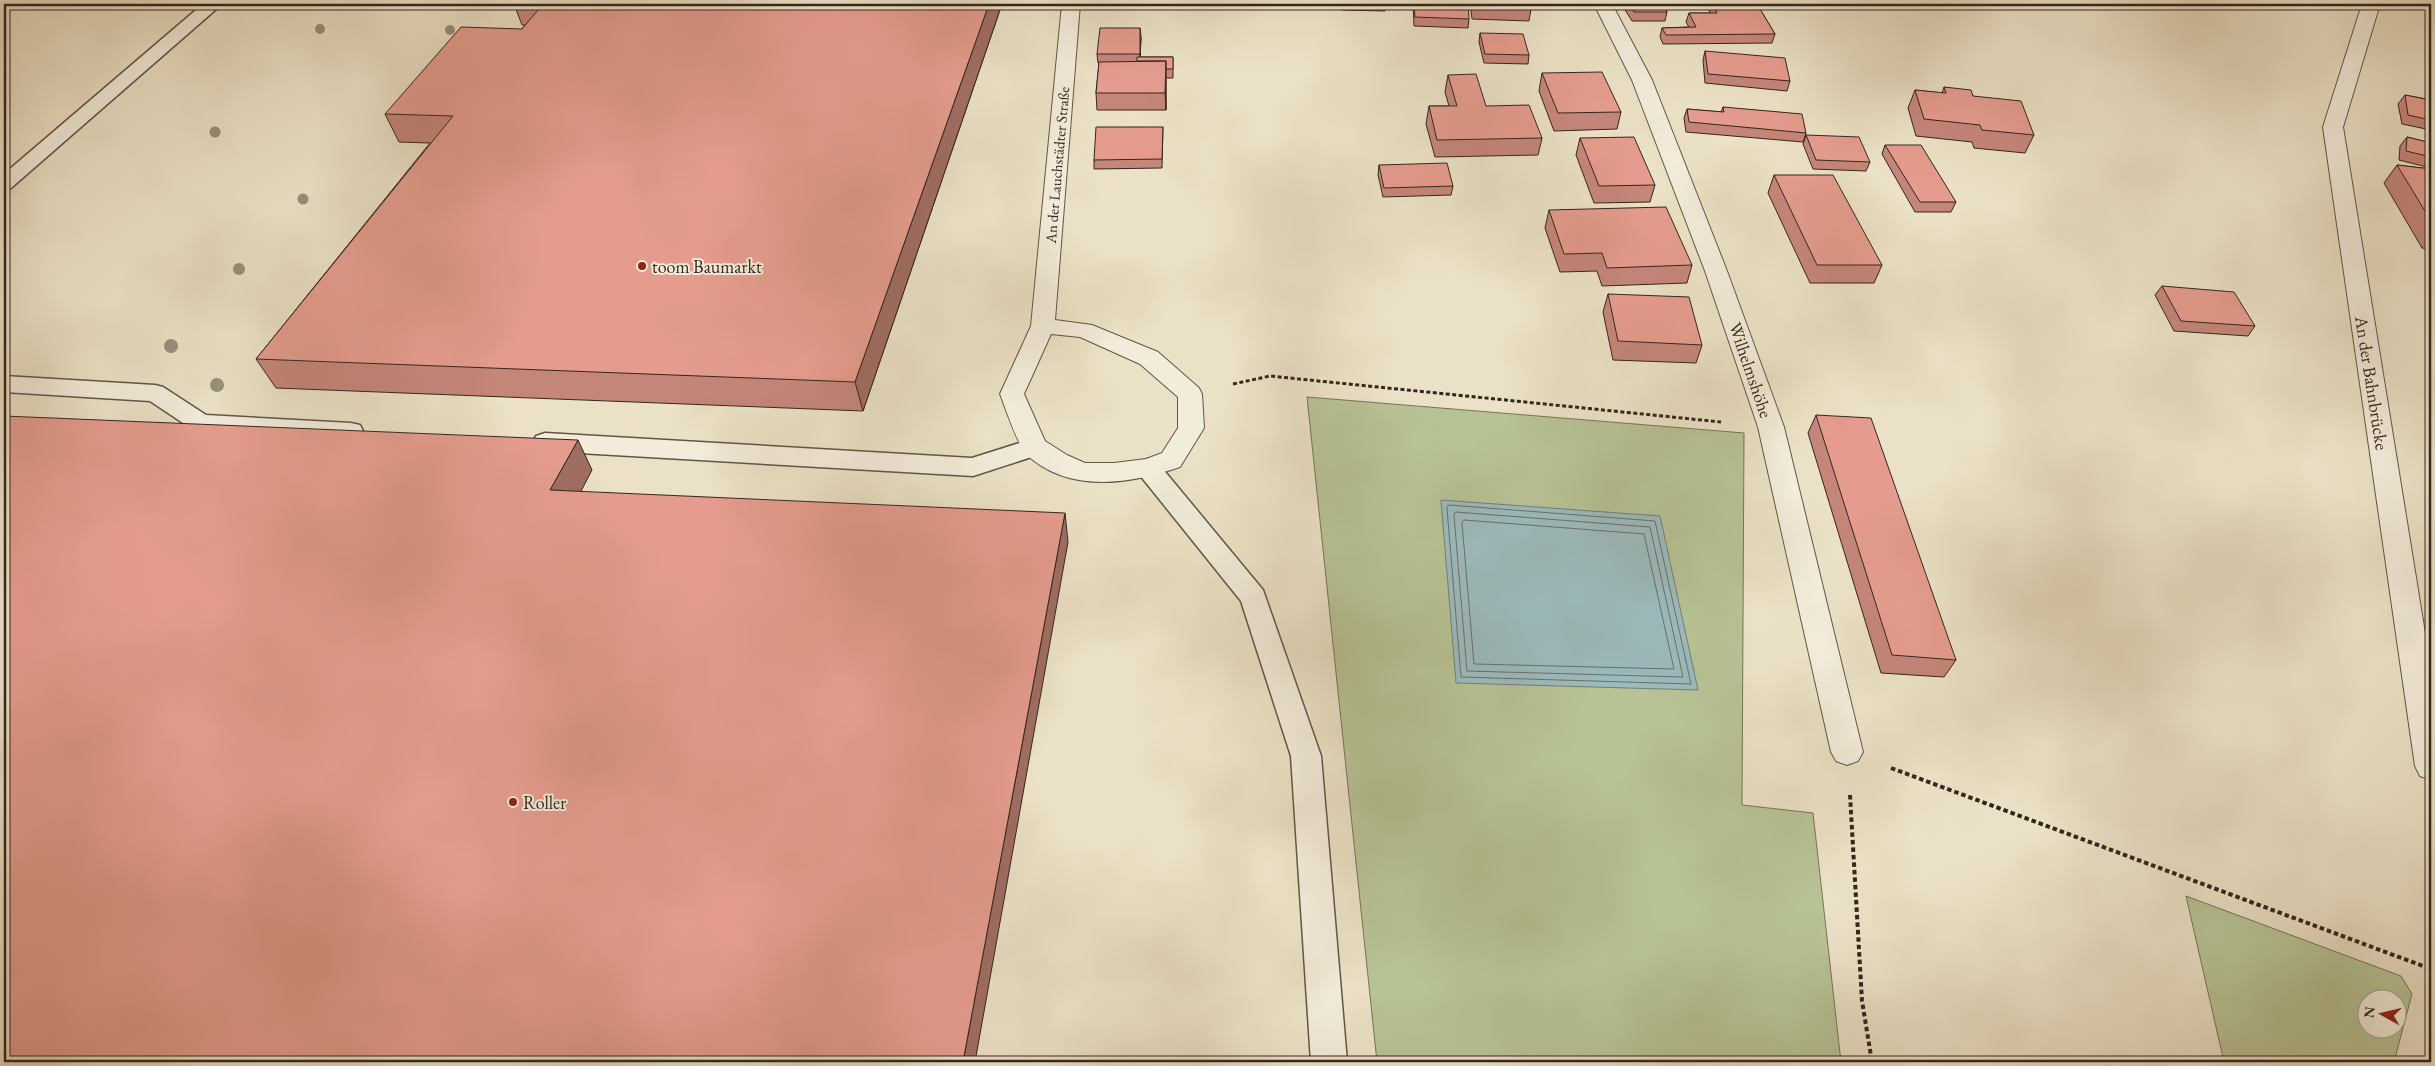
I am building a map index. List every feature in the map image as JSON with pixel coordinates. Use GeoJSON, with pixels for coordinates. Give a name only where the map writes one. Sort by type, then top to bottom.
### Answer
{"type":"FeatureCollection","features":[{"type":"Feature","properties":{"kind":"street","name":"An der Lauchstädter Straße"},"geometry":{"type":"LineString","coordinates":[[1035,447],[1012,394],[1043,326],[1071,4]]}},
{"type":"Feature","properties":{"kind":"street","name":"Wilhelmshöhe"},"geometry":{"type":"LineString","coordinates":[[1604,4],[1642,80],[1716,271],[1771,427],[1847,752]]}},
{"type":"Feature","properties":{"kind":"street","name":"An der Bahnbrücke"},"geometry":{"type":"LineString","coordinates":[[2371,4],[2333,127],[2431,766]]}},
{"type":"Feature","properties":{"kind":"street"},"geometry":{"type":"LineString","coordinates":[[1035,447],[1058,462],[1082,472],[1114,472],[1148,468],[1171,460],[1191,428],[1190,394],[1149,358],[1084,330],[1043,326]]}},
{"type":"Feature","properties":{"kind":"lane"},"geometry":{"type":"LineString","coordinates":[[4,184],[213,4]]}},
{"type":"Feature","properties":{"kind":"lane"},"geometry":{"type":"LineString","coordinates":[[4,384],[155,394],[201,423],[369,432]]}},
{"type":"Feature","properties":{"kind":"lane"},"geometry":{"type":"LineString","coordinates":[[518,441],[973,467],[1035,447]]}},
{"type":"Feature","properties":{"kind":"lane"},"geometry":{"type":"LineString","coordinates":[[1148,468],[1253,597],[1306,756],[1329,1062]]}},
{"type":"Feature","properties":{"kind":"path"},"geometry":{"type":"LineString","coordinates":[[1190,394],[1270,376],[1771,427]]}},
{"type":"Feature","properties":{"kind":"path"},"geometry":{"type":"LineString","coordinates":[[1872,1062],[1862,1001],[1847,752],[2398,955],[2431,969]]}},
{"type":"Feature","properties":{"kind":"green space"},"geometry":{"type":"Polygon","coordinates":[[[1307,397],[1744,433],[1742,805],[1813,813],[1841,1062],[1377,1062],[1307,397]]]}},
{"type":"Feature","properties":{"kind":"green space"},"geometry":{"type":"Polygon","coordinates":[[[2186,896],[2401,976],[2412,994],[2408,1009],[2408,988],[2358,988],[2358,1038],[2400,1038],[2394,1062],[2224,1062],[2186,896]]]}},
{"type":"Feature","properties":{"kind":"water"},"geometry":{"type":"Polygon","coordinates":[[[1441,500],[1660,516],[1698,690],[1456,683],[1441,500]]]}},
{"type":"Feature","properties":{"kind":"building","name":"toom Baumarkt"},"geometry":{"type":"Polygon","coordinates":[[[543,4],[989,4],[855,382],[256,359],[453,116],[385,114],[461,27],[522,29],[543,4]]]}},
{"type":"Feature","properties":{"kind":"building"},"geometry":{"type":"Polygon","coordinates":[[[1414,4],[1468,4],[1469,19],[1415,17],[1414,4]]]}},
{"type":"Feature","properties":{"kind":"building"},"geometry":{"type":"Polygon","coordinates":[[[1629,4],[1663,4],[1667,12],[1634,12],[1629,4]]]}},
{"type":"Feature","properties":{"kind":"building"},"geometry":{"type":"Polygon","coordinates":[[[1713,4],[1757,4],[1775,34],[1666,35],[1662,28],[1696,27],[1689,13],[1717,13],[1713,4]]]}},
{"type":"Feature","properties":{"kind":"building"},"geometry":{"type":"Polygon","coordinates":[[[1100,28],[1140,28],[1140,54],[1097,54],[1100,28]]]}},
{"type":"Feature","properties":{"kind":"building"},"geometry":{"type":"Polygon","coordinates":[[[1480,33],[1523,34],[1529,55],[1485,54],[1480,33]]]}},
{"type":"Feature","properties":{"kind":"building"},"geometry":{"type":"Polygon","coordinates":[[[1705,51],[1785,58],[1790,81],[1708,74],[1705,51]]]}},
{"type":"Feature","properties":{"kind":"building"},"geometry":{"type":"Polygon","coordinates":[[[1137,57],[1173,57],[1173,69],[1166,69],[1166,61],[1137,61],[1137,57]]]}},
{"type":"Feature","properties":{"kind":"building"},"geometry":{"type":"Polygon","coordinates":[[[1166,61],[1165,93],[1096,93],[1099,62],[1166,61]]]}},
{"type":"Feature","properties":{"kind":"building"},"geometry":{"type":"Polygon","coordinates":[[[1602,72],[1621,112],[1558,113],[1542,73],[1602,72]]]}},
{"type":"Feature","properties":{"kind":"building"},"geometry":{"type":"Polygon","coordinates":[[[1476,74],[1486,106],[1529,105],[1542,138],[1437,140],[1429,106],[1457,106],[1448,75],[1476,74]]]}},
{"type":"Feature","properties":{"kind":"building"},"geometry":{"type":"Polygon","coordinates":[[[1944,87],[1971,90],[1973,96],[2021,101],[2034,135],[1982,130],[1980,125],[1924,119],[1915,90],[1946,93],[1944,87]]]}},
{"type":"Feature","properties":{"kind":"building"},"geometry":{"type":"Polygon","coordinates":[[[2405,95],[2431,100],[2431,120],[2408,115],[2405,95]]]}},
{"type":"Feature","properties":{"kind":"building"},"geometry":{"type":"Polygon","coordinates":[[[1723,107],[1802,114],[1806,133],[1689,122],[1687,109],[1724,112],[1723,107]]]}},
{"type":"Feature","properties":{"kind":"building"},"geometry":{"type":"Polygon","coordinates":[[[1096,127],[1163,127],[1162,159],[1094,160],[1096,127]]]}},
{"type":"Feature","properties":{"kind":"building"},"geometry":{"type":"Polygon","coordinates":[[[1806,135],[1859,137],[1870,162],[1816,160],[1806,135]]]}},
{"type":"Feature","properties":{"kind":"building"},"geometry":{"type":"Polygon","coordinates":[[[1634,137],[1655,185],[1599,186],[1580,138],[1634,137]]]}},
{"type":"Feature","properties":{"kind":"building"},"geometry":{"type":"Polygon","coordinates":[[[2407,137],[2431,143],[2431,157],[2406,151],[2407,137]]]}},
{"type":"Feature","properties":{"kind":"building"},"geometry":{"type":"Polygon","coordinates":[[[1885,145],[1921,145],[1956,202],[1920,202],[1885,145]]]}},
{"type":"Feature","properties":{"kind":"building"},"geometry":{"type":"Polygon","coordinates":[[[1447,163],[1453,186],[1384,188],[1379,165],[1447,163]]]}},
{"type":"Feature","properties":{"kind":"building"},"geometry":{"type":"Polygon","coordinates":[[[2397,165],[2431,169],[2431,221],[2397,165]]]}},
{"type":"Feature","properties":{"kind":"building"},"geometry":{"type":"Polygon","coordinates":[[[1774,175],[1833,175],[1882,265],[1817,265],[1774,175]]]}},
{"type":"Feature","properties":{"kind":"building"},"geometry":{"type":"Polygon","coordinates":[[[1666,207],[1692,265],[1607,268],[1602,253],[1564,254],[1549,210],[1666,207]]]}},
{"type":"Feature","properties":{"kind":"building"},"geometry":{"type":"Polygon","coordinates":[[[2162,286],[2234,292],[2255,326],[2181,321],[2162,286]]]}},
{"type":"Feature","properties":{"kind":"building"},"geometry":{"type":"Polygon","coordinates":[[[1608,294],[1689,297],[1702,345],[1618,341],[1608,294]]]}},
{"type":"Feature","properties":{"kind":"building"},"geometry":{"type":"Polygon","coordinates":[[[1816,415],[1871,418],[1956,660],[1892,655],[1816,415]]]}},
{"type":"Feature","properties":{"kind":"building","name":"Roller"},"geometry":{"type":"Polygon","coordinates":[[[4,416],[578,440],[550,490],[1065,513],[963,1062],[4,1062],[4,416]]]}},
{"type":"Feature","properties":{"kind":"place","name":"toom Baumarkt"},"geometry":{"type":"Point","coordinates":[642,266]}},
{"type":"Feature","properties":{"kind":"place","name":"Roller"},"geometry":{"type":"Point","coordinates":[513,802]}}]}
